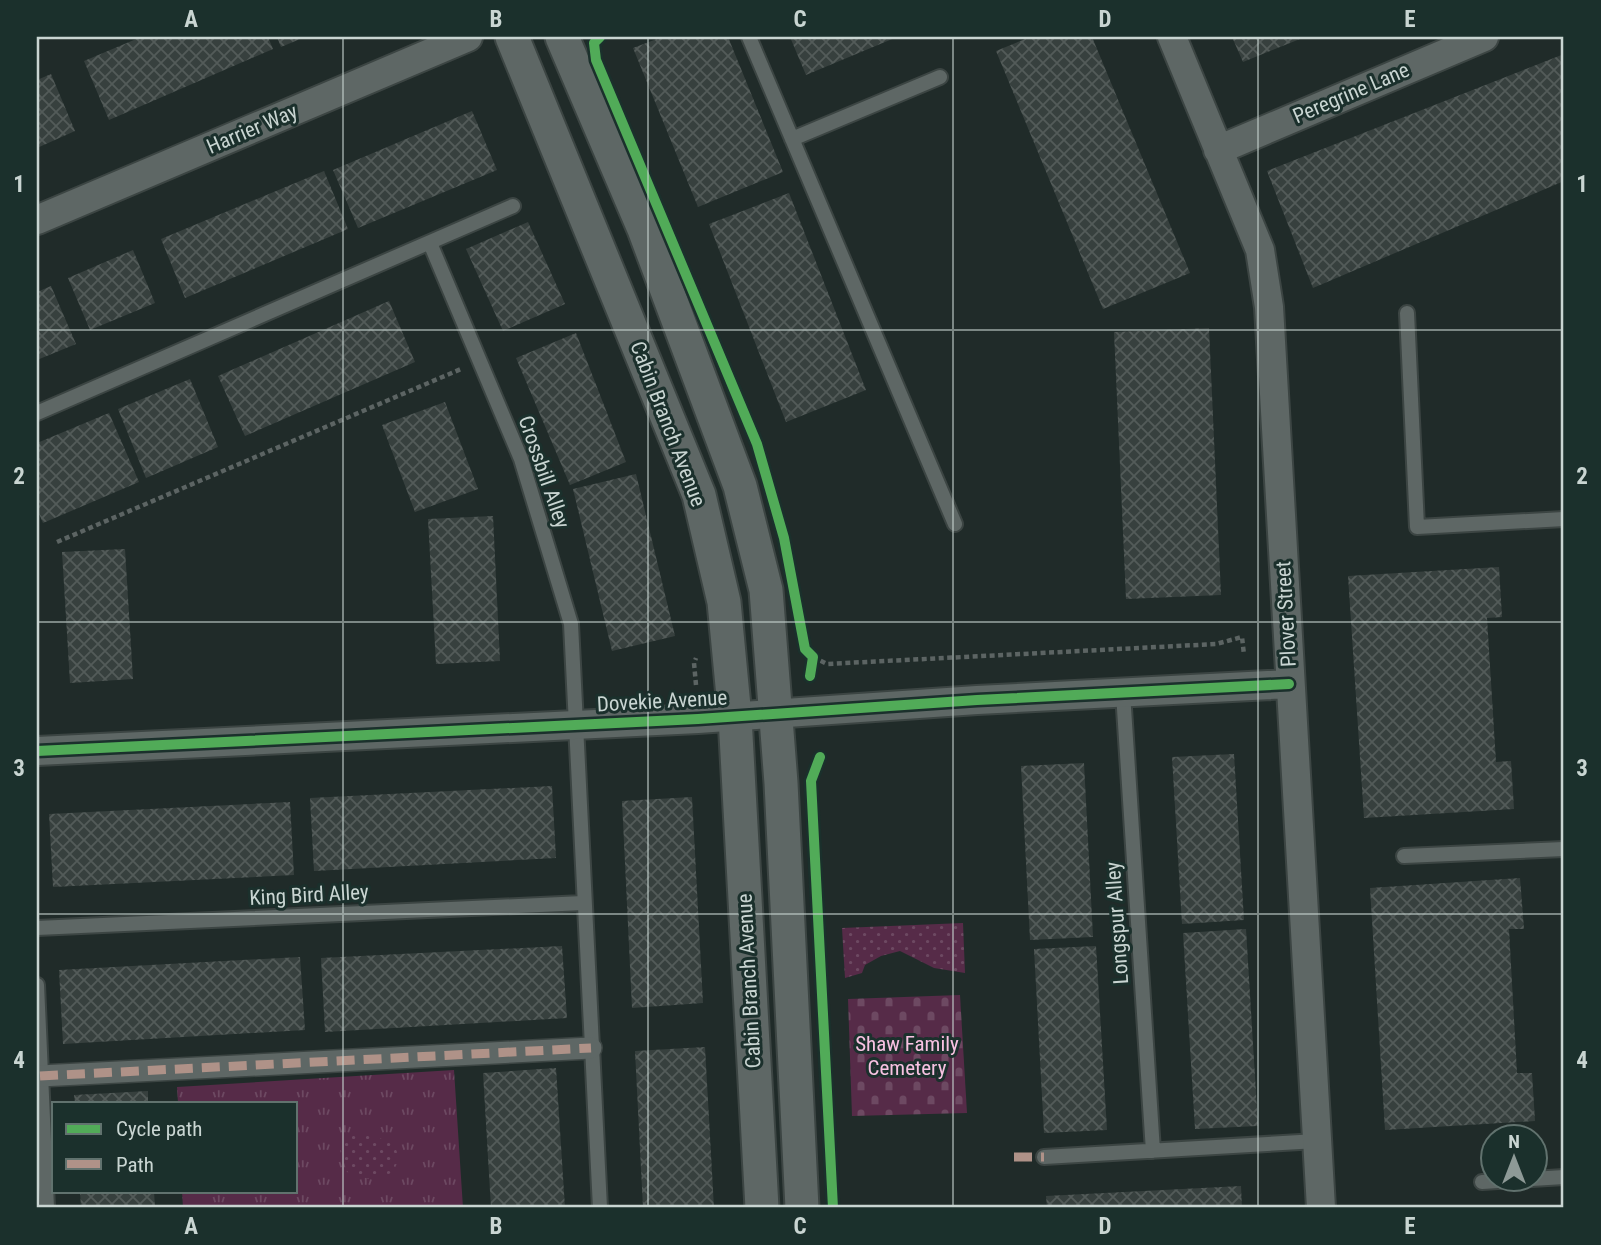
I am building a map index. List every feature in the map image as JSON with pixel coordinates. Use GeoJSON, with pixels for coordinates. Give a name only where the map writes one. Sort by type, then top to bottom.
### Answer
{"type":"FeatureCollection","features":[{"type":"Feature","properties":{"kind":"street","name":"Harrier Way"},"geometry":{"type":"LineString","coordinates":[[37,220],[468,37]]}},
{"type":"Feature","properties":{"kind":"street","name":"Cabin Branch Avenue"},"geometry":{"type":"LineString","coordinates":[[513,37],[699,495],[724,602],[735,717],[762,1208]]}},
{"type":"Feature","properties":{"kind":"street","name":"Cabin Branch Avenue"},"geometry":{"type":"LineString","coordinates":[[562,37],[644,229],[740,486],[766,590],[777,713],[802,1208]]}},
{"type":"Feature","properties":{"kind":"street","name":"Plover Street"},"geometry":{"type":"LineString","coordinates":[[1172,37],[1260,250],[1269,307],[1321,1208]]}},
{"type":"Feature","properties":{"kind":"street","name":"Peregrine Lane"},"geometry":{"type":"LineString","coordinates":[[1218,150],[1484,37]]}},
{"type":"Feature","properties":{"kind":"street","name":"Dovekie Avenue"},"geometry":{"type":"LineString","coordinates":[[37,751],[735,717],[1289,684]]}},
{"type":"Feature","properties":{"kind":"street"},"geometry":{"type":"LineString","coordinates":[[40,1076],[591,1048]]}},
{"type":"Feature","properties":{"kind":"lane"},"geometry":{"type":"LineString","coordinates":[[749,37],[954,524]]}},
{"type":"Feature","properties":{"kind":"lane"},"geometry":{"type":"LineString","coordinates":[[792,139],[940,77]]}},
{"type":"Feature","properties":{"kind":"lane"},"geometry":{"type":"LineString","coordinates":[[37,413],[513,206]]}},
{"type":"Feature","properties":{"kind":"lane","name":"Crossbill Alley"},"geometry":{"type":"LineString","coordinates":[[430,243],[521,459],[571,624],[574,725]]}},
{"type":"Feature","properties":{"kind":"lane"},"geometry":{"type":"LineString","coordinates":[[1408,313],[1417,527],[1564,519]]}},
{"type":"Feature","properties":{"kind":"lane","name":"Longspur Alley"},"geometry":{"type":"LineString","coordinates":[[1123,693],[1153,1151]]}},
{"type":"Feature","properties":{"kind":"lane"},"geometry":{"type":"LineString","coordinates":[[574,725],[600,1208]]}},
{"type":"Feature","properties":{"kind":"lane"},"geometry":{"type":"LineString","coordinates":[[1404,856],[1564,849]]}},
{"type":"Feature","properties":{"kind":"lane","name":"King Bird Alley"},"geometry":{"type":"LineString","coordinates":[[37,928],[583,903]]}},
{"type":"Feature","properties":{"kind":"lane"},"geometry":{"type":"LineString","coordinates":[[37,985],[47,1208]]}},
{"type":"Feature","properties":{"kind":"lane"},"geometry":{"type":"LineString","coordinates":[[1044,1157],[1317,1141]]}},
{"type":"Feature","properties":{"kind":"path"},"geometry":{"type":"LineString","coordinates":[[57,542],[478,362]]}},
{"type":"Feature","properties":{"kind":"path"},"geometry":{"type":"LineString","coordinates":[[810,657],[827,664],[1216,644],[1242,637],[1244,655]]}},
{"type":"Feature","properties":{"kind":"green space"},"geometry":{"type":"Polygon","coordinates":[[[963,923],[965,973],[934,968],[900,951],[881,956],[865,965],[862,973],[845,978],[842,928],[963,923]]]}},
{"type":"Feature","properties":{"kind":"green space","name":"Shaw Family Cemetery"},"geometry":{"type":"Polygon","coordinates":[[[960,995],[967,1113],[852,1116],[848,999],[960,995]]]}},
{"type":"Feature","properties":{"kind":"green space"},"geometry":{"type":"Polygon","coordinates":[[[454,1070],[463,1208],[183,1208],[182,1192],[298,1192],[298,1102],[178,1102],[177,1087],[454,1070]]]}},
{"type":"Feature","properties":{"kind":"green space"},"geometry":{"type":"Polygon","coordinates":[[[352,1134],[375,1136],[395,1145],[399,1160],[392,1173],[369,1179],[347,1172],[339,1147],[352,1134]]]}},
{"type":"Feature","properties":{"kind":"building"},"geometry":{"type":"Polygon","coordinates":[[[141,37],[268,37],[273,49],[109,120],[84,61],[141,37]]]}},
{"type":"Feature","properties":{"kind":"building"},"geometry":{"type":"Polygon","coordinates":[[[277,37],[305,37],[281,47],[277,37]]]}},
{"type":"Feature","properties":{"kind":"building"},"geometry":{"type":"Polygon","coordinates":[[[662,37],[728,37],[783,172],[698,207],[633,48],[662,37]]]}},
{"type":"Feature","properties":{"kind":"building"},"geometry":{"type":"Polygon","coordinates":[[[790,37],[897,37],[806,75],[790,37]]]}},
{"type":"Feature","properties":{"kind":"building"},"geometry":{"type":"Polygon","coordinates":[[[1030,37],[1092,37],[1190,273],[1103,309],[996,51],[1030,37]]]}},
{"type":"Feature","properties":{"kind":"building"},"geometry":{"type":"Polygon","coordinates":[[[1232,37],[1305,37],[1243,62],[1232,37]]]}},
{"type":"Feature","properties":{"kind":"building"},"geometry":{"type":"Polygon","coordinates":[[[1564,54],[1564,181],[1313,288],[1267,171],[1564,54]]]}},
{"type":"Feature","properties":{"kind":"building"},"geometry":{"type":"Polygon","coordinates":[[[51,74],[75,131],[37,148],[37,80],[51,74]]]}},
{"type":"Feature","properties":{"kind":"building"},"geometry":{"type":"Polygon","coordinates":[[[472,111],[497,170],[358,228],[333,170],[472,111]]]}},
{"type":"Feature","properties":{"kind":"building"},"geometry":{"type":"Polygon","coordinates":[[[324,171],[348,229],[185,298],[161,239],[324,171]]]}},
{"type":"Feature","properties":{"kind":"building"},"geometry":{"type":"Polygon","coordinates":[[[789,193],[866,390],[786,422],[709,224],[789,193]]]}},
{"type":"Feature","properties":{"kind":"building"},"geometry":{"type":"Polygon","coordinates":[[[528,222],[565,304],[503,331],[466,249],[528,222]]]}},
{"type":"Feature","properties":{"kind":"building"},"geometry":{"type":"Polygon","coordinates":[[[133,250],[155,303],[90,330],[68,278],[133,250]]]}},
{"type":"Feature","properties":{"kind":"building"},"geometry":{"type":"Polygon","coordinates":[[[51,286],[76,344],[37,360],[37,292],[51,286]]]}},
{"type":"Feature","properties":{"kind":"building"},"geometry":{"type":"Polygon","coordinates":[[[389,301],[415,362],[245,436],[218,376],[389,301]]]}},
{"type":"Feature","properties":{"kind":"building"},"geometry":{"type":"Polygon","coordinates":[[[1209,328],[1221,595],[1126,599],[1114,332],[1209,328]]]}},
{"type":"Feature","properties":{"kind":"building"},"geometry":{"type":"Polygon","coordinates":[[[576,333],[626,462],[570,485],[516,358],[576,333]]]}},
{"type":"Feature","properties":{"kind":"building"},"geometry":{"type":"Polygon","coordinates":[[[190,379],[218,447],[146,478],[118,409],[190,379]]]}},
{"type":"Feature","properties":{"kind":"building"},"geometry":{"type":"Polygon","coordinates":[[[445,402],[478,489],[415,512],[382,425],[445,402]]]}},
{"type":"Feature","properties":{"kind":"building"},"geometry":{"type":"Polygon","coordinates":[[[109,413],[139,482],[43,523],[37,509],[37,443],[109,413]]]}},
{"type":"Feature","properties":{"kind":"building"},"geometry":{"type":"Polygon","coordinates":[[[636,474],[675,636],[612,651],[573,489],[636,474]]]}},
{"type":"Feature","properties":{"kind":"building"},"geometry":{"type":"Polygon","coordinates":[[[493,516],[500,661],[436,664],[428,519],[493,516]]]}},
{"type":"Feature","properties":{"kind":"building"},"geometry":{"type":"Polygon","coordinates":[[[125,549],[133,679],[70,683],[62,552],[125,549]]]}},
{"type":"Feature","properties":{"kind":"building"},"geometry":{"type":"Polygon","coordinates":[[[1499,567],[1502,617],[1487,618],[1496,762],[1511,761],[1514,809],[1364,818],[1348,576],[1499,567]]]}},
{"type":"Feature","properties":{"kind":"building"},"geometry":{"type":"Polygon","coordinates":[[[1234,754],[1244,920],[1182,924],[1172,757],[1234,754]]]}},
{"type":"Feature","properties":{"kind":"building"},"geometry":{"type":"Polygon","coordinates":[[[1084,763],[1093,937],[1030,940],[1021,766],[1084,763]]]}},
{"type":"Feature","properties":{"kind":"building"},"geometry":{"type":"Polygon","coordinates":[[[552,786],[556,858],[314,871],[310,798],[552,786]]]}},
{"type":"Feature","properties":{"kind":"building"},"geometry":{"type":"Polygon","coordinates":[[[692,797],[703,1003],[632,1008],[622,801],[692,797]]]}},
{"type":"Feature","properties":{"kind":"building"},"geometry":{"type":"Polygon","coordinates":[[[290,802],[294,875],[53,887],[49,814],[290,802]]]}},
{"type":"Feature","properties":{"kind":"building"},"geometry":{"type":"Polygon","coordinates":[[[1520,878],[1524,929],[1509,929],[1517,1073],[1532,1073],[1535,1121],[1478,1122],[1478,1124],[1385,1130],[1370,888],[1520,878]]]}},
{"type":"Feature","properties":{"kind":"building"},"geometry":{"type":"Polygon","coordinates":[[[1246,929],[1258,1126],[1195,1129],[1183,933],[1246,929]]]}},
{"type":"Feature","properties":{"kind":"building"},"geometry":{"type":"Polygon","coordinates":[[[562,946],[567,1018],[325,1032],[321,958],[562,946]]]}},
{"type":"Feature","properties":{"kind":"building"},"geometry":{"type":"Polygon","coordinates":[[[1096,946],[1107,1130],[1044,1133],[1034,949],[1096,946]]]}},
{"type":"Feature","properties":{"kind":"building"},"geometry":{"type":"Polygon","coordinates":[[[300,957],[305,1030],[63,1044],[59,970],[300,957]]]}},
{"type":"Feature","properties":{"kind":"building"},"geometry":{"type":"Polygon","coordinates":[[[705,1047],[714,1208],[643,1208],[635,1051],[705,1047]]]}},
{"type":"Feature","properties":{"kind":"building"},"geometry":{"type":"Polygon","coordinates":[[[556,1068],[565,1208],[491,1208],[483,1073],[556,1068]]]}},
{"type":"Feature","properties":{"kind":"building"},"geometry":{"type":"Polygon","coordinates":[[[148,1091],[148,1102],[75,1102],[74,1095],[148,1091]]]}},
{"type":"Feature","properties":{"kind":"building"},"geometry":{"type":"Polygon","coordinates":[[[1241,1186],[1242,1208],[1047,1208],[1046,1196],[1241,1186]]]}},
{"type":"Feature","properties":{"kind":"building"},"geometry":{"type":"Polygon","coordinates":[[[80,1192],[154,1192],[155,1208],[81,1208],[80,1192]]]}},
{"type":"Feature","properties":{"kind":"marked path"},"geometry":{"type":"LineString","coordinates":[[40,1076],[591,1048]]}},
{"type":"Feature","properties":{"kind":"marked path"},"geometry":{"type":"LineString","coordinates":[[1014,1157],[1044,1157]]}},
{"type":"Feature","properties":{"kind":"cycle path"},"geometry":{"type":"LineString","coordinates":[[600,37],[594,43],[596,60],[757,444],[784,538],[805,649],[813,657],[810,676]]}},
{"type":"Feature","properties":{"kind":"cycle path"},"geometry":{"type":"LineString","coordinates":[[37,751],[698,719],[977,700],[1289,684]]}},
{"type":"Feature","properties":{"kind":"cycle path"},"geometry":{"type":"LineString","coordinates":[[820,757],[811,781],[833,1208]]}}]}
